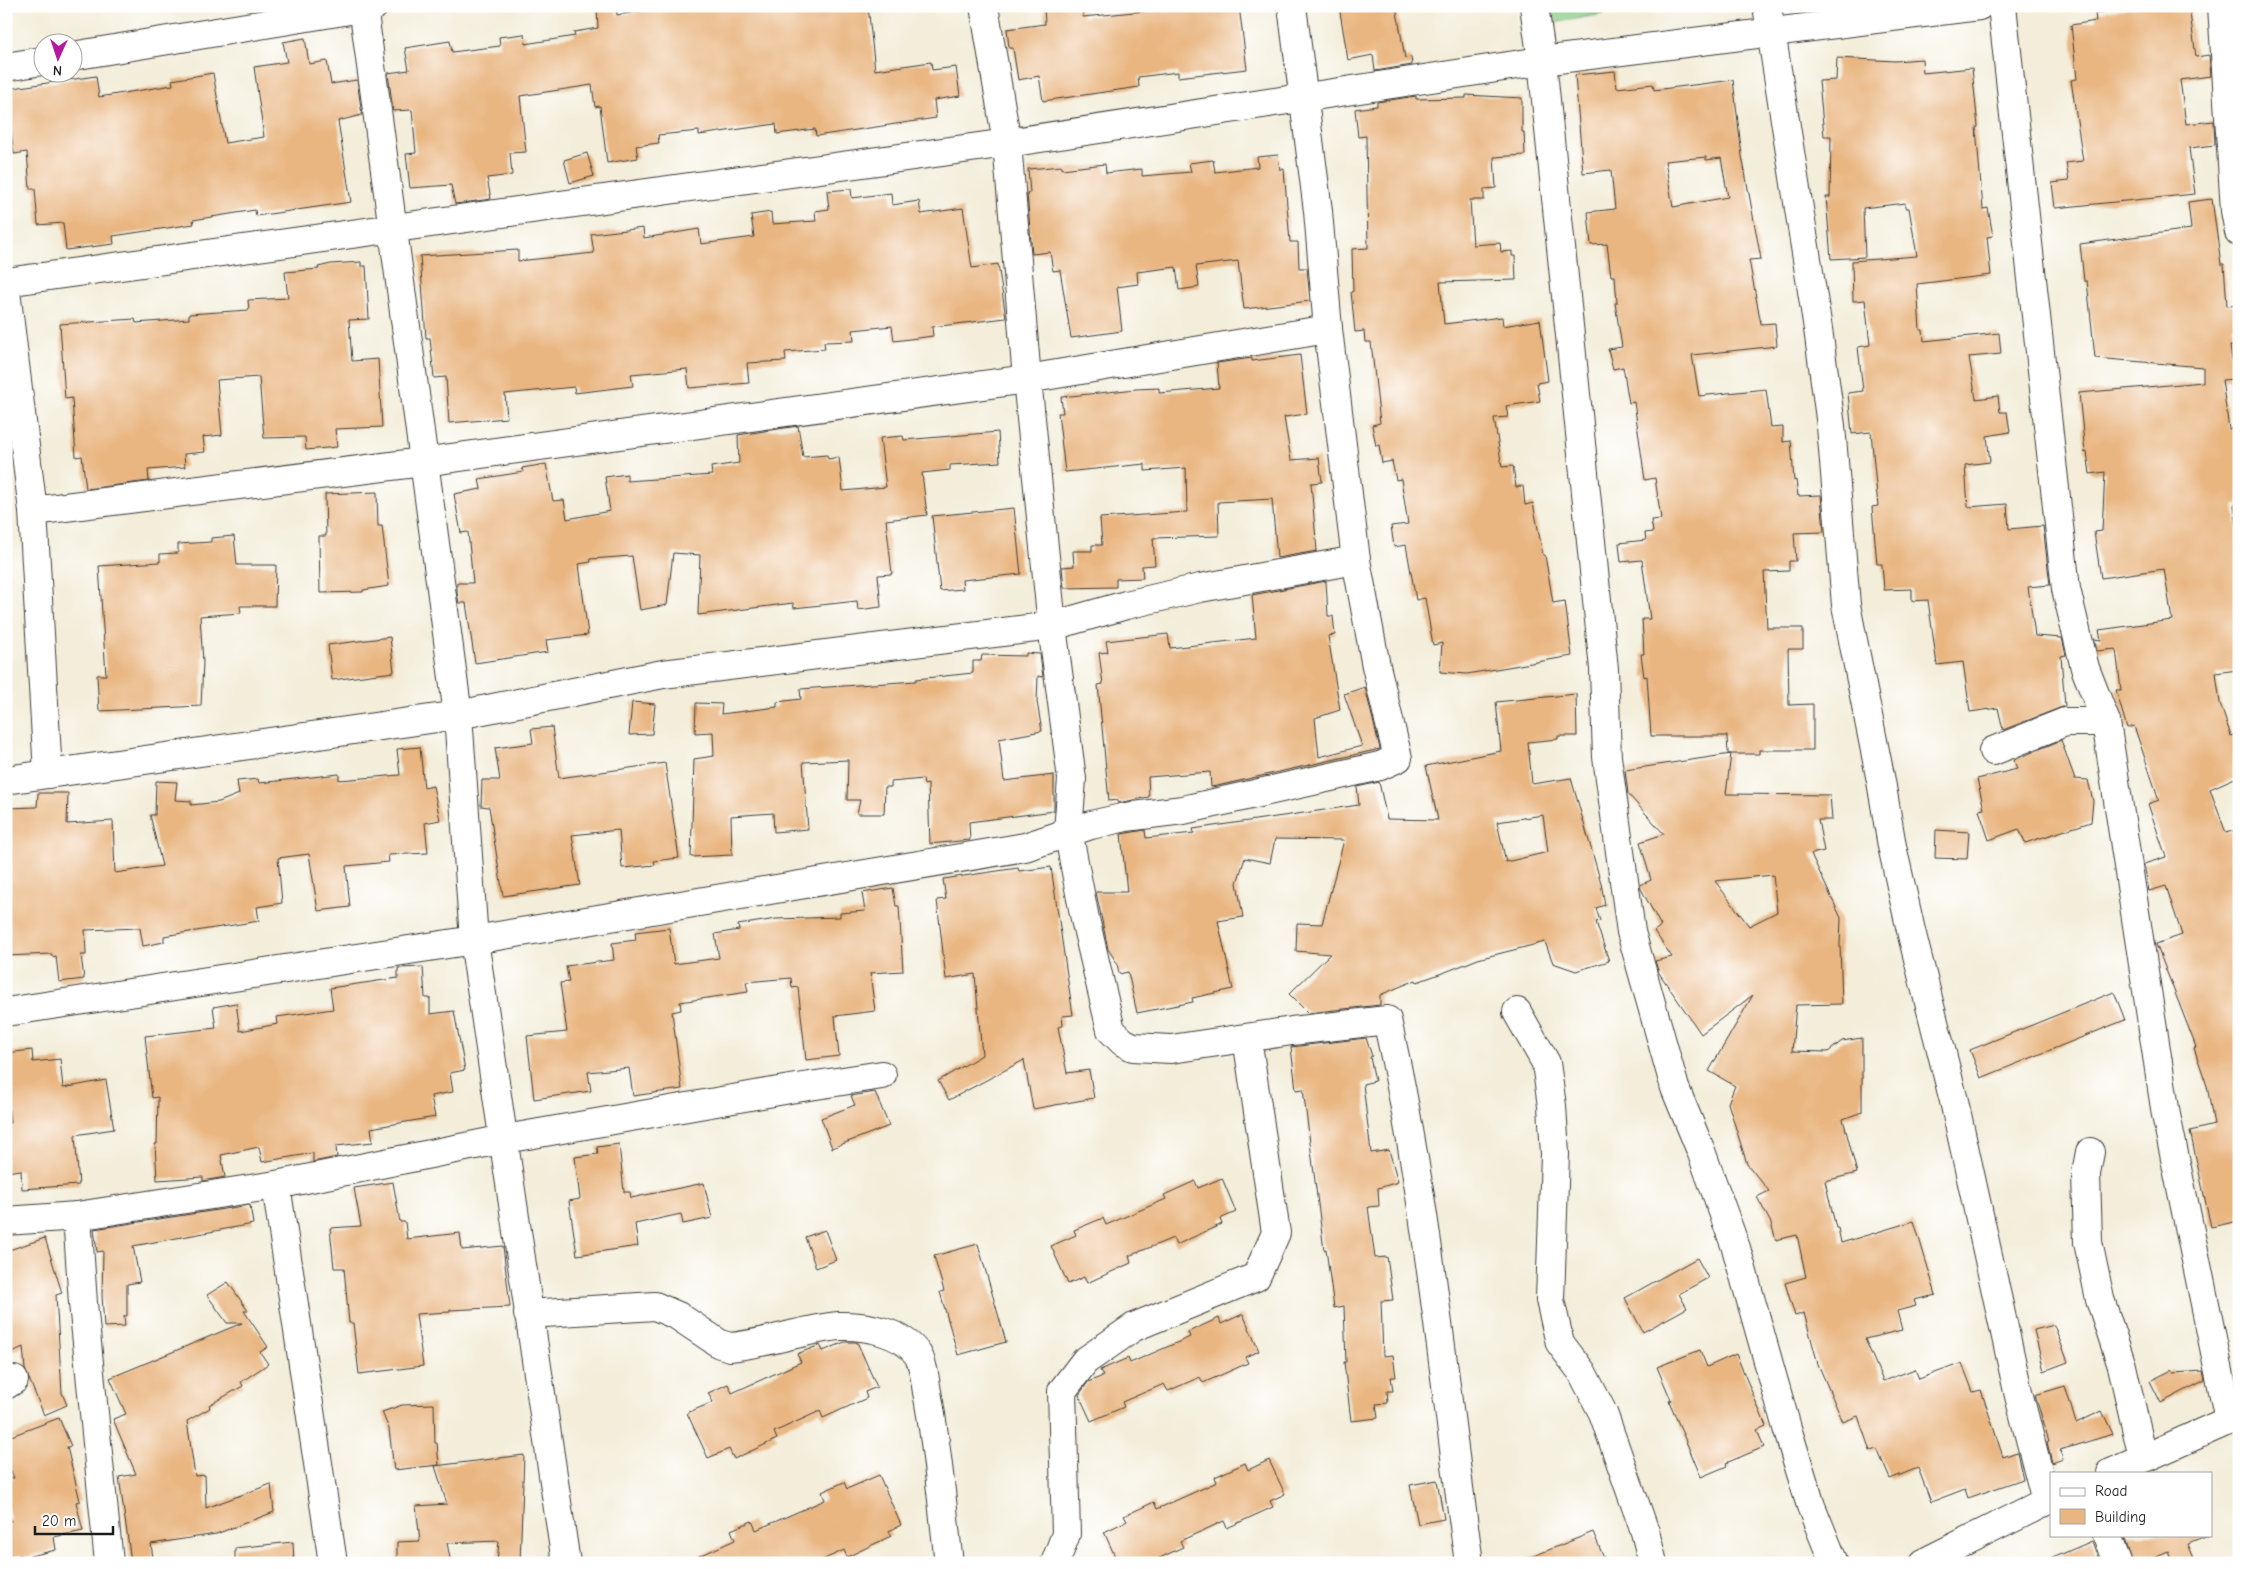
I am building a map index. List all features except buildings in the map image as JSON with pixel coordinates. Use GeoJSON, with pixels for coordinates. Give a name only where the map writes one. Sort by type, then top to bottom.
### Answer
{"type":"FeatureCollection","features":[{"type":"Feature","properties":{"kind":"street"},"geometry":{"type":"LineString","coordinates":[[984,6],[1007,143],[1027,379],[1052,626],[1072,779],[1068,832],[1085,919],[1111,1030],[1123,1042],[1133,1047],[1171,1049],[1292,1031],[1387,1020],[1398,1069],[1427,1248],[1469,1563]]}},
{"type":"Feature","properties":{"kind":"street"},"geometry":{"type":"LineString","coordinates":[[6,1012],[474,940],[1025,847],[1068,832],[1126,817],[1183,810],[1380,766],[1398,758],[1376,666],[1356,560],[1328,329],[1318,211],[1292,6]]}},
{"type":"Feature","properties":{"kind":"street"},"geometry":{"type":"LineString","coordinates":[[1534,6],[1542,61],[1604,670],[1607,757],[1631,932],[1675,1088],[1736,1248],[1765,1358],[1792,1446],[1811,1506],[1834,1563]]}},
{"type":"Feature","properties":{"kind":"street"},"geometry":{"type":"LineString","coordinates":[[6,282],[1007,143],[1542,61],[1769,19],[1979,6]]}},
{"type":"Feature","properties":{"kind":"street"},"geometry":{"type":"LineString","coordinates":[[2002,6],[2066,589],[2085,668],[2106,722],[2166,1115],[2234,1418],[2113,1472]]}},
{"type":"Feature","properties":{"kind":"street"},"geometry":{"type":"LineString","coordinates":[[2222,6],[2238,218]]}},
{"type":"Feature","properties":{"kind":"street"},"geometry":{"type":"LineString","coordinates":[[82,54],[367,7],[392,229],[458,715],[474,940],[566,1563]]}},
{"type":"Feature","properties":{"kind":"street"},"geometry":{"type":"LineString","coordinates":[[1769,19],[1818,328],[1830,417],[1846,605],[1892,846],[1912,935],[1954,1101],[1972,1192],[2019,1396],[2049,1500],[1924,1563]]}},
{"type":"Feature","properties":{"kind":"street"},"geometry":{"type":"LineString","coordinates":[[6,67],[32,63]]}},
{"type":"Feature","properties":{"kind":"street"},"geometry":{"type":"LineString","coordinates":[[6,291],[33,511],[48,774]]}},
{"type":"Feature","properties":{"kind":"street"},"geometry":{"type":"LineString","coordinates":[[33,511],[423,462],[1027,379],[1328,329]]}},
{"type":"Feature","properties":{"kind":"street"},"geometry":{"type":"LineString","coordinates":[[6,780],[458,715],[663,674],[1052,626],[1126,605],[1200,588],[1356,560]]}},
{"type":"Feature","properties":{"kind":"street"},"geometry":{"type":"LineString","coordinates":[[1993,751],[2065,722],[2106,722]]}},
{"type":"Feature","properties":{"kind":"street"},"geometry":{"type":"LineString","coordinates":[[1517,1012],[1546,1063],[1552,1106],[1555,1154],[1550,1300],[1560,1343],[1582,1372],[1603,1413],[1645,1532],[1652,1563]]}},
{"type":"Feature","properties":{"kind":"street"},"geometry":{"type":"LineString","coordinates":[[1055,1563],[1066,1534],[1062,1392],[1085,1361],[1134,1327],[1256,1277],[1276,1233],[1248,1038]]}},
{"type":"Feature","properties":{"kind":"street"},"geometry":{"type":"LineString","coordinates":[[6,1222],[77,1216],[276,1185],[504,1139],[790,1089],[882,1075]]}},
{"type":"Feature","properties":{"kind":"street"},"geometry":{"type":"LineString","coordinates":[[2090,1152],[2086,1173],[2088,1242],[2100,1299],[2122,1366],[2143,1458]]}},
{"type":"Feature","properties":{"kind":"street"},"geometry":{"type":"LineString","coordinates":[[276,1185],[333,1563]]}},
{"type":"Feature","properties":{"kind":"street"},"geometry":{"type":"LineString","coordinates":[[77,1216],[83,1303],[109,1563]]}},
{"type":"Feature","properties":{"kind":"street"},"geometry":{"type":"LineString","coordinates":[[528,1314],[655,1306],[666,1309],[720,1344],[730,1347],[838,1326],[857,1327],[895,1335],[909,1344],[919,1356],[922,1366],[932,1420],[949,1563]]}},
{"type":"Feature","properties":{"kind":"street"},"geometry":{"type":"LineString","coordinates":[[2107,1536],[2117,1563]]}},
{"type":"Feature","properties":{"kind":"green space"},"geometry":{"type":"Polygon","coordinates":[[[1551,6],[1640,6],[1641,7],[1554,23],[1551,6]]]}}]}
